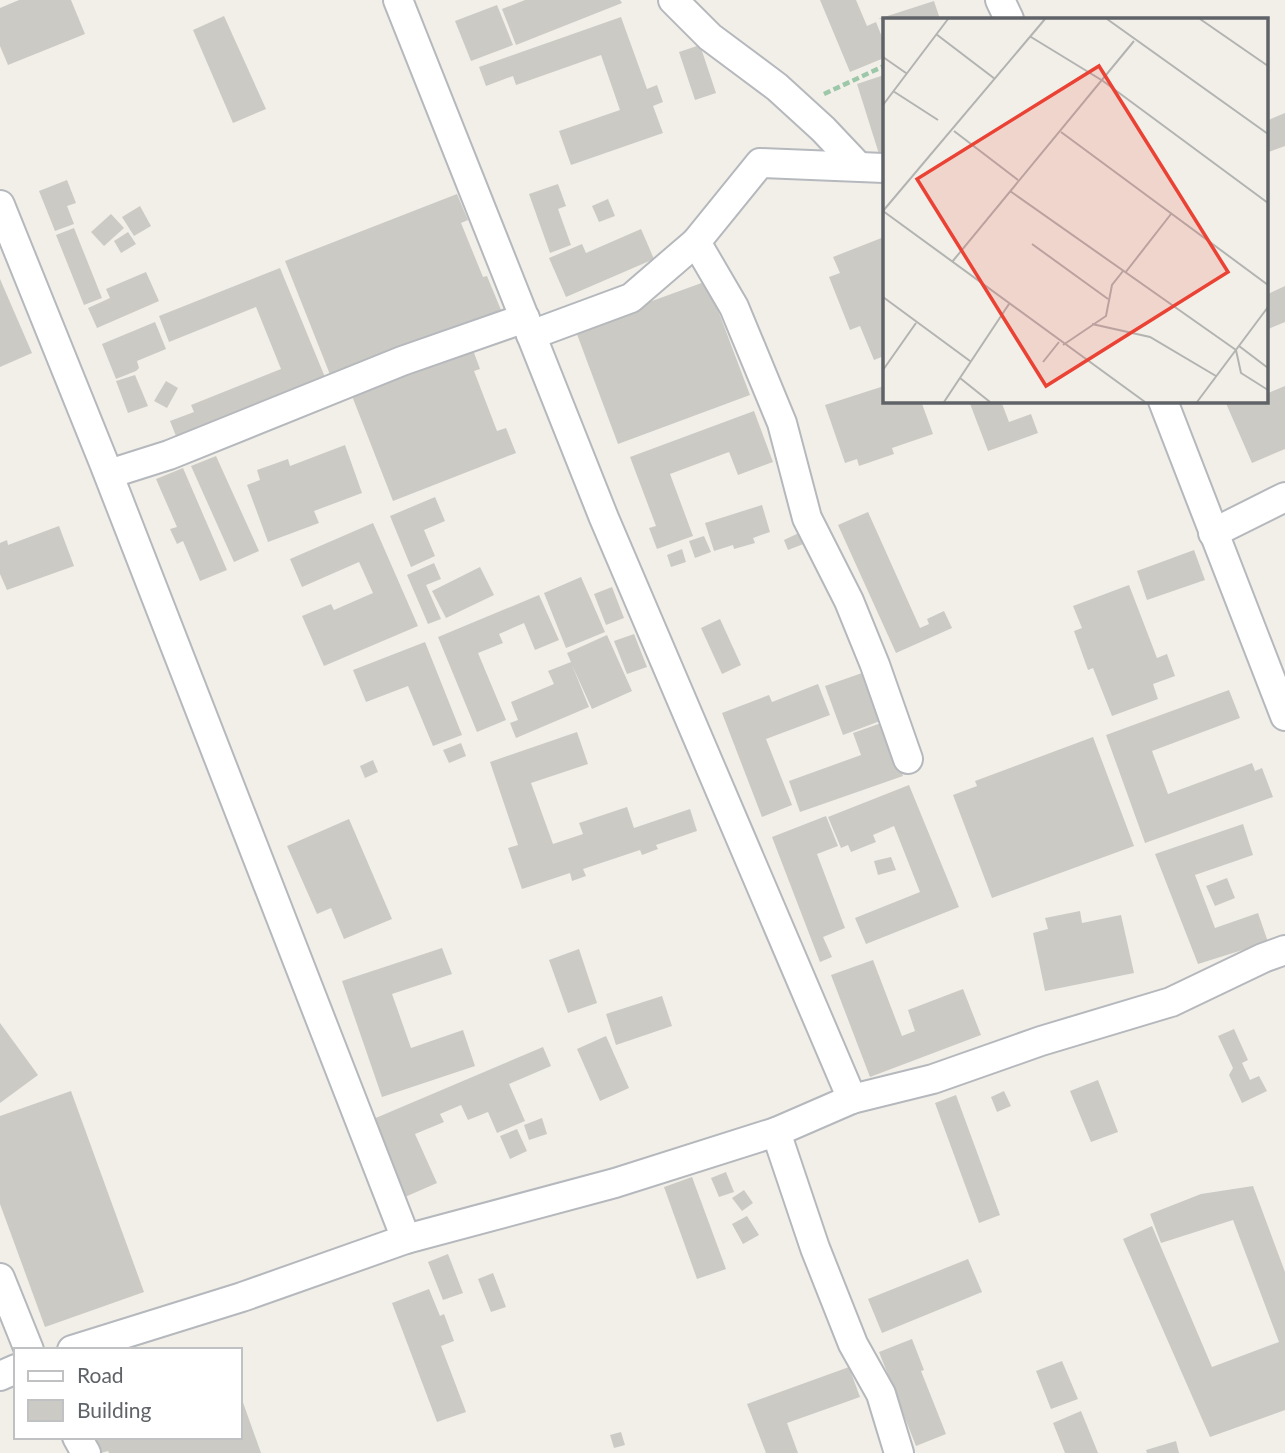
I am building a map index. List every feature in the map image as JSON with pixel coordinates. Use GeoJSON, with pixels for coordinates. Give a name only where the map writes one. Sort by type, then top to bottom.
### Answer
{"type":"FeatureCollection","features":[{"type":"Feature","properties":{"kind":"street"},"geometry":{"type":"LineString","coordinates":[[398,0],[604,518],[852,1098]]}},
{"type":"Feature","properties":{"kind":"street"},"geometry":{"type":"LineString","coordinates":[[673,0],[710,37],[777,87],[823,129],[871,167]]}},
{"type":"Feature","properties":{"kind":"street"},"geometry":{"type":"LineString","coordinates":[[1000,0],[1009,18]]}},
{"type":"Feature","properties":{"kind":"street"},"geometry":{"type":"LineString","coordinates":[[109,474],[169,455],[402,361],[631,298],[696,242],[760,163],[871,167]]}},
{"type":"Feature","properties":{"kind":"street"},"geometry":{"type":"LineString","coordinates":[[0,205],[109,474],[406,1239]]}},
{"type":"Feature","properties":{"kind":"street"},"geometry":{"type":"LineString","coordinates":[[696,242],[734,307],[782,423],[807,518],[849,601],[908,759]]}},
{"type":"Feature","properties":{"kind":"street"},"geometry":{"type":"LineString","coordinates":[[1163,402],[1285,716]]}},
{"type":"Feature","properties":{"kind":"street"},"geometry":{"type":"LineString","coordinates":[[1213,533],[1285,497]]}},
{"type":"Feature","properties":{"kind":"street"},"geometry":{"type":"LineString","coordinates":[[78,1348],[242,1297],[406,1239],[615,1183],[776,1132],[852,1098],[933,1079],[1041,1041],[1171,1002],[1285,950]]}},
{"type":"Feature","properties":{"kind":"street"},"geometry":{"type":"LineString","coordinates":[[776,1132],[815,1248],[853,1345],[881,1394],[899,1453]]}},
{"type":"Feature","properties":{"kind":"street"},"geometry":{"type":"LineString","coordinates":[[0,1278],[28,1348]]}},
{"type":"Feature","properties":{"kind":"path"},"geometry":{"type":"LineString","coordinates":[[798,106],[883,66]]}},
{"type":"Feature","properties":{"kind":"building"},"geometry":{"type":"Polygon","coordinates":[[[19,0],[71,0],[85,34],[8,65],[0,46],[0,8],[19,0]]]}},
{"type":"Feature","properties":{"kind":"building"},"geometry":{"type":"Polygon","coordinates":[[[525,0],[620,0],[622,3],[516,45],[502,9],[525,0]]]}},
{"type":"Feature","properties":{"kind":"building"},"geometry":{"type":"Polygon","coordinates":[[[820,0],[856,0],[867,26],[876,22],[883,40],[883,58],[850,72],[820,0]]]}},
{"type":"Feature","properties":{"kind":"building"},"geometry":{"type":"Polygon","coordinates":[[[934,1],[940,18],[883,18],[883,24],[881,19],[878,19],[934,1]]]}},
{"type":"Feature","properties":{"kind":"building"},"geometry":{"type":"Polygon","coordinates":[[[497,5],[513,45],[471,61],[455,21],[497,5]]]}},
{"type":"Feature","properties":{"kind":"building"},"geometry":{"type":"Polygon","coordinates":[[[224,16],[266,109],[233,123],[193,30],[224,16]]]}},
{"type":"Feature","properties":{"kind":"building"},"geometry":{"type":"Polygon","coordinates":[[[621,17],[647,89],[657,85],[663,102],[653,106],[663,133],[571,165],[559,131],[620,110],[601,55],[516,85],[513,76],[486,86],[479,67],[621,17]]]}},
{"type":"Feature","properties":{"kind":"building"},"geometry":{"type":"Polygon","coordinates":[[[700,45],[716,93],[695,100],[679,52],[700,45]]]}},
{"type":"Feature","properties":{"kind":"building"},"geometry":{"type":"Polygon","coordinates":[[[883,75],[883,152],[879,154],[857,84],[883,75]]]}},
{"type":"Feature","properties":{"kind":"building"},"geometry":{"type":"Polygon","coordinates":[[[1285,113],[1285,146],[1268,152],[1268,120],[1285,113]]]}},
{"type":"Feature","properties":{"kind":"building"},"geometry":{"type":"Polygon","coordinates":[[[67,180],[76,203],[67,206],[74,224],[55,231],[39,191],[67,180]]]}},
{"type":"Feature","properties":{"kind":"building"},"geometry":{"type":"Polygon","coordinates":[[[558,184],[566,206],[558,209],[571,245],[550,253],[529,194],[558,184]]]}},
{"type":"Feature","properties":{"kind":"building"},"geometry":{"type":"Polygon","coordinates":[[[457,194],[468,220],[461,223],[483,277],[487,276],[501,310],[331,377],[285,261],[457,194]]]}},
{"type":"Feature","properties":{"kind":"building"},"geometry":{"type":"Polygon","coordinates":[[[608,199],[615,216],[599,222],[592,206],[608,199]]]}},
{"type":"Feature","properties":{"kind":"building"},"geometry":{"type":"Polygon","coordinates":[[[140,206],[151,226],[134,236],[122,217],[140,206]]]}},
{"type":"Feature","properties":{"kind":"building"},"geometry":{"type":"Polygon","coordinates":[[[111,214],[124,228],[104,246],[91,232],[111,214]]]}},
{"type":"Feature","properties":{"kind":"building"},"geometry":{"type":"Polygon","coordinates":[[[74,228],[102,298],[84,305],[56,235],[74,228]]]}},
{"type":"Feature","properties":{"kind":"building"},"geometry":{"type":"Polygon","coordinates":[[[641,229],[654,259],[566,297],[549,258],[582,244],[586,253],[641,229]]]}},
{"type":"Feature","properties":{"kind":"building"},"geometry":{"type":"Polygon","coordinates":[[[128,232],[136,244],[121,253],[114,241],[128,232]]]}},
{"type":"Feature","properties":{"kind":"building"},"geometry":{"type":"Polygon","coordinates":[[[883,237],[883,356],[874,360],[860,326],[850,330],[829,277],[840,273],[833,257],[883,237]]]}},
{"type":"Feature","properties":{"kind":"building"},"geometry":{"type":"Polygon","coordinates":[[[280,268],[327,382],[178,441],[170,421],[194,412],[191,405],[281,369],[256,307],[169,342],[159,316],[280,268]]]}},
{"type":"Feature","properties":{"kind":"building"},"geometry":{"type":"Polygon","coordinates":[[[146,272],[159,301],[97,328],[88,308],[110,298],[106,289],[146,272]]]}},
{"type":"Feature","properties":{"kind":"building"},"geometry":{"type":"Polygon","coordinates":[[[0,279],[32,353],[0,367],[0,279]]]}},
{"type":"Feature","properties":{"kind":"building"},"geometry":{"type":"Polygon","coordinates":[[[707,281],[750,395],[618,444],[575,329],[707,281]]]}},
{"type":"Feature","properties":{"kind":"building"},"geometry":{"type":"Polygon","coordinates":[[[1285,286],[1285,322],[1268,329],[1268,294],[1285,286]]]}},
{"type":"Feature","properties":{"kind":"building"},"geometry":{"type":"Polygon","coordinates":[[[155,322],[166,349],[137,361],[139,368],[136,371],[116,379],[102,344],[155,322]]]}},
{"type":"Feature","properties":{"kind":"building"},"geometry":{"type":"Polygon","coordinates":[[[473,350],[480,369],[474,371],[497,431],[506,428],[516,453],[393,501],[352,396],[473,350]]]}},
{"type":"Feature","properties":{"kind":"building"},"geometry":{"type":"Polygon","coordinates":[[[135,375],[148,406],[128,413],[116,381],[135,375]]]}},
{"type":"Feature","properties":{"kind":"building"},"geometry":{"type":"Polygon","coordinates":[[[166,381],[178,388],[167,408],[154,401],[166,381]]]}},
{"type":"Feature","properties":{"kind":"building"},"geometry":{"type":"Polygon","coordinates":[[[883,386],[883,402],[921,402],[933,434],[892,448],[894,454],[859,466],[857,459],[845,463],[825,405],[883,386]]]}},
{"type":"Feature","properties":{"kind":"building"},"geometry":{"type":"Polygon","coordinates":[[[1285,386],[1285,449],[1252,463],[1225,402],[1268,402],[1268,393],[1285,386]]]}},
{"type":"Feature","properties":{"kind":"building"},"geometry":{"type":"Polygon","coordinates":[[[969,402],[1001,402],[1009,422],[1031,414],[1038,433],[988,451],[969,402]]]}},
{"type":"Feature","properties":{"kind":"building"},"geometry":{"type":"Polygon","coordinates":[[[754,411],[773,462],[738,475],[729,452],[670,474],[693,536],[657,549],[649,528],[656,526],[630,457],[754,411]]]}},
{"type":"Feature","properties":{"kind":"building"},"geometry":{"type":"Polygon","coordinates":[[[345,445],[362,493],[314,511],[319,523],[268,542],[247,485],[260,480],[257,470],[288,459],[290,466],[345,445]]]}},
{"type":"Feature","properties":{"kind":"building"},"geometry":{"type":"Polygon","coordinates":[[[216,456],[259,551],[234,562],[191,466],[216,456]]]}},
{"type":"Feature","properties":{"kind":"building"},"geometry":{"type":"Polygon","coordinates":[[[183,468],[227,570],[200,581],[183,541],[177,544],[170,529],[177,527],[156,479],[183,468]]]}},
{"type":"Feature","properties":{"kind":"building"},"geometry":{"type":"Polygon","coordinates":[[[435,497],[445,521],[424,530],[435,556],[411,567],[390,516],[435,497]]]}},
{"type":"Feature","properties":{"kind":"building"},"geometry":{"type":"Polygon","coordinates":[[[762,505],[770,532],[753,538],[755,543],[734,549],[733,545],[714,551],[705,523],[762,505]]]}},
{"type":"Feature","properties":{"kind":"building"},"geometry":{"type":"Polygon","coordinates":[[[868,512],[920,628],[929,624],[927,619],[944,611],[952,628],[896,653],[838,525],[868,512]]]}},
{"type":"Feature","properties":{"kind":"building"},"geometry":{"type":"Polygon","coordinates":[[[373,523],[418,626],[324,666],[302,616],[331,604],[334,610],[373,593],[359,562],[302,587],[290,559],[373,523]]]}},
{"type":"Feature","properties":{"kind":"building"},"geometry":{"type":"Polygon","coordinates":[[[59,526],[74,566],[7,590],[0,574],[0,543],[7,540],[8,545],[59,526]]]}},
{"type":"Feature","properties":{"kind":"building"},"geometry":{"type":"Polygon","coordinates":[[[801,532],[806,543],[788,550],[784,540],[801,532]]]}},
{"type":"Feature","properties":{"kind":"building"},"geometry":{"type":"Polygon","coordinates":[[[704,536],[711,552],[695,558],[689,541],[704,536]]]}},
{"type":"Feature","properties":{"kind":"building"},"geometry":{"type":"Polygon","coordinates":[[[682,549],[686,562],[671,567],[667,555],[682,549]]]}},
{"type":"Feature","properties":{"kind":"building"},"geometry":{"type":"Polygon","coordinates":[[[1194,550],[1205,580],[1147,600],[1137,571],[1194,550]]]}},
{"type":"Feature","properties":{"kind":"building"},"geometry":{"type":"Polygon","coordinates":[[[434,563],[441,579],[426,585],[441,619],[428,624],[407,575],[434,563]]]}},
{"type":"Feature","properties":{"kind":"building"},"geometry":{"type":"Polygon","coordinates":[[[480,567],[494,595],[446,618],[432,591],[480,567]]]}},
{"type":"Feature","properties":{"kind":"building"},"geometry":{"type":"Polygon","coordinates":[[[581,577],[605,632],[566,648],[544,593],[581,577]]]}},
{"type":"Feature","properties":{"kind":"building"},"geometry":{"type":"Polygon","coordinates":[[[1129,585],[1157,658],[1167,654],[1175,676],[1153,684],[1158,699],[1112,716],[1093,668],[1088,670],[1074,631],[1082,628],[1073,606],[1129,585]]]}},
{"type":"Feature","properties":{"kind":"building"},"geometry":{"type":"Polygon","coordinates":[[[612,587],[624,618],[606,625],[594,594],[612,587]]]}},
{"type":"Feature","properties":{"kind":"building"},"geometry":{"type":"Polygon","coordinates":[[[539,595],[559,640],[535,650],[524,623],[499,634],[503,643],[478,653],[506,720],[477,732],[438,637],[539,595]]]}},
{"type":"Feature","properties":{"kind":"building"},"geometry":{"type":"Polygon","coordinates":[[[720,619],[741,665],[722,674],[701,628],[720,619]]]}},
{"type":"Feature","properties":{"kind":"building"},"geometry":{"type":"Polygon","coordinates":[[[634,634],[647,667],[627,674],[614,641],[634,634]]]}},
{"type":"Feature","properties":{"kind":"building"},"geometry":{"type":"Polygon","coordinates":[[[607,635],[632,691],[592,709],[572,665],[589,707],[516,738],[510,723],[518,720],[511,702],[554,684],[548,671],[571,662],[567,653],[607,635]]]}},
{"type":"Feature","properties":{"kind":"building"},"geometry":{"type":"Polygon","coordinates":[[[425,642],[462,735],[433,746],[408,686],[366,702],[353,670],[425,642]]]}},
{"type":"Feature","properties":{"kind":"building"},"geometry":{"type":"Polygon","coordinates":[[[862,673],[880,721],[843,735],[825,686],[862,673]]]}},
{"type":"Feature","properties":{"kind":"building"},"geometry":{"type":"Polygon","coordinates":[[[818,684],[830,715],[766,739],[792,805],[762,817],[722,713],[769,695],[772,702],[818,684]]]}},
{"type":"Feature","properties":{"kind":"building"},"geometry":{"type":"Polygon","coordinates":[[[1229,690],[1240,718],[1152,751],[1168,794],[1252,763],[1255,771],[1262,768],[1273,797],[1145,843],[1106,735],[1229,690]]]}},
{"type":"Feature","properties":{"kind":"building"},"geometry":{"type":"Polygon","coordinates":[[[884,722],[903,776],[800,812],[789,781],[861,755],[853,733],[884,722]]]}},
{"type":"Feature","properties":{"kind":"building"},"geometry":{"type":"Polygon","coordinates":[[[577,732],[588,764],[531,783],[553,844],[583,834],[579,823],[627,807],[634,828],[690,809],[697,831],[656,845],[658,849],[642,855],[640,850],[583,869],[586,876],[572,881],[570,873],[522,889],[508,848],[518,845],[490,762],[577,732]]]}},
{"type":"Feature","properties":{"kind":"building"},"geometry":{"type":"Polygon","coordinates":[[[1093,737],[1134,846],[992,898],[953,795],[977,786],[975,781],[1093,737]]]}},
{"type":"Feature","properties":{"kind":"building"},"geometry":{"type":"Polygon","coordinates":[[[461,743],[466,756],[449,763],[443,750],[461,743]]]}},
{"type":"Feature","properties":{"kind":"building"},"geometry":{"type":"Polygon","coordinates":[[[373,760],[378,772],[365,778],[360,766],[373,760]]]}},
{"type":"Feature","properties":{"kind":"building"},"geometry":{"type":"Polygon","coordinates":[[[909,785],[959,907],[866,944],[855,918],[920,892],[894,826],[873,835],[876,842],[851,852],[848,845],[841,848],[828,817],[909,785]]]}},
{"type":"Feature","properties":{"kind":"building"},"geometry":{"type":"Polygon","coordinates":[[[826,816],[838,846],[817,854],[845,928],[823,937],[832,957],[820,962],[772,837],[826,816]]]}},
{"type":"Feature","properties":{"kind":"building"},"geometry":{"type":"Polygon","coordinates":[[[349,819],[392,919],[344,939],[331,908],[317,914],[287,846],[349,819]]]}},
{"type":"Feature","properties":{"kind":"building"},"geometry":{"type":"Polygon","coordinates":[[[1243,824],[1253,855],[1195,875],[1215,928],[1258,913],[1268,942],[1198,964],[1155,854],[1243,824]]]}},
{"type":"Feature","properties":{"kind":"building"},"geometry":{"type":"Polygon","coordinates":[[[891,857],[896,870],[878,875],[874,861],[891,857]]]}},
{"type":"Feature","properties":{"kind":"building"},"geometry":{"type":"Polygon","coordinates":[[[1227,878],[1235,898],[1215,906],[1206,886],[1227,878]]]}},
{"type":"Feature","properties":{"kind":"building"},"geometry":{"type":"Polygon","coordinates":[[[1080,911],[1082,923],[1121,915],[1134,973],[1045,991],[1033,933],[1048,929],[1045,918],[1080,911]]]}},
{"type":"Feature","properties":{"kind":"building"},"geometry":{"type":"Polygon","coordinates":[[[442,948],[452,974],[392,994],[411,1048],[463,1030],[475,1066],[382,1097],[342,981],[442,948]]]}},
{"type":"Feature","properties":{"kind":"building"},"geometry":{"type":"Polygon","coordinates":[[[579,949],[597,1003],[568,1013],[549,960],[579,949]]]}},
{"type":"Feature","properties":{"kind":"building"},"geometry":{"type":"Polygon","coordinates":[[[873,960],[902,1036],[915,1031],[908,1010],[963,989],[981,1035],[870,1077],[831,975],[873,960]]]}},
{"type":"Feature","properties":{"kind":"building"},"geometry":{"type":"Polygon","coordinates":[[[662,996],[672,1026],[616,1045],[606,1014],[662,996]]]}},
{"type":"Feature","properties":{"kind":"building"},"geometry":{"type":"Polygon","coordinates":[[[0,1023],[38,1075],[0,1103],[0,1023]]]}},
{"type":"Feature","properties":{"kind":"building"},"geometry":{"type":"Polygon","coordinates":[[[1234,1029],[1248,1060],[1242,1063],[1250,1080],[1259,1076],[1267,1091],[1242,1103],[1229,1075],[1233,1068],[1218,1036],[1234,1029]]]}},
{"type":"Feature","properties":{"kind":"building"},"geometry":{"type":"Polygon","coordinates":[[[606,1036],[629,1088],[600,1101],[577,1049],[606,1036]]]}},
{"type":"Feature","properties":{"kind":"building"},"geometry":{"type":"Polygon","coordinates":[[[543,1047],[551,1066],[509,1084],[525,1121],[497,1133],[488,1112],[468,1120],[461,1105],[440,1114],[444,1122],[415,1134],[437,1183],[405,1197],[371,1120],[543,1047]]]}},
{"type":"Feature","properties":{"kind":"building"},"geometry":{"type":"Polygon","coordinates":[[[1098,1080],[1118,1132],[1091,1142],[1070,1091],[1098,1080]]]}},
{"type":"Feature","properties":{"kind":"building"},"geometry":{"type":"Polygon","coordinates":[[[71,1091],[144,1292],[45,1327],[0,1204],[0,1116],[71,1091]]]}},
{"type":"Feature","properties":{"kind":"building"},"geometry":{"type":"Polygon","coordinates":[[[1004,1091],[1011,1106],[997,1112],[991,1097],[1004,1091]]]}},
{"type":"Feature","properties":{"kind":"building"},"geometry":{"type":"Polygon","coordinates":[[[956,1095],[1000,1215],[979,1223],[935,1103],[956,1095]]]}},
{"type":"Feature","properties":{"kind":"building"},"geometry":{"type":"Polygon","coordinates":[[[542,1118],[547,1134],[529,1140],[524,1125],[542,1118]]]}},
{"type":"Feature","properties":{"kind":"building"},"geometry":{"type":"Polygon","coordinates":[[[517,1129],[527,1151],[510,1159],[500,1136],[517,1129]]]}},
{"type":"Feature","properties":{"kind":"building"},"geometry":{"type":"Polygon","coordinates":[[[726,1172],[734,1192],[719,1197],[711,1178],[726,1172]]]}},
{"type":"Feature","properties":{"kind":"building"},"geometry":{"type":"Polygon","coordinates":[[[692,1177],[726,1269],[697,1279],[664,1187],[692,1177]]]}},
{"type":"Feature","properties":{"kind":"building"},"geometry":{"type":"Polygon","coordinates":[[[1253,1186],[1285,1272],[1285,1410],[1210,1437],[1123,1239],[1152,1226],[1212,1367],[1279,1342],[1233,1220],[1161,1243],[1150,1214],[1201,1194],[1253,1186]]]}},
{"type":"Feature","properties":{"kind":"building"},"geometry":{"type":"Polygon","coordinates":[[[744,1190],[753,1203],[742,1211],[732,1198],[744,1190]]]}},
{"type":"Feature","properties":{"kind":"building"},"geometry":{"type":"Polygon","coordinates":[[[747,1216],[759,1235],[743,1244],[732,1224],[747,1216]]]}},
{"type":"Feature","properties":{"kind":"building"},"geometry":{"type":"Polygon","coordinates":[[[448,1254],[463,1293],[443,1300],[428,1262],[448,1254]]]}},
{"type":"Feature","properties":{"kind":"building"},"geometry":{"type":"Polygon","coordinates":[[[968,1259],[982,1292],[882,1333],[868,1299],[968,1259]]]}},
{"type":"Feature","properties":{"kind":"building"},"geometry":{"type":"Polygon","coordinates":[[[493,1273],[506,1307],[491,1312],[478,1279],[493,1273]]]}},
{"type":"Feature","properties":{"kind":"building"},"geometry":{"type":"Polygon","coordinates":[[[429,1289],[440,1316],[444,1314],[454,1341],[441,1346],[466,1412],[437,1422],[392,1303],[429,1289]]]}},
{"type":"Feature","properties":{"kind":"building"},"geometry":{"type":"Polygon","coordinates":[[[912,1339],[924,1370],[921,1371],[946,1434],[916,1446],[879,1352],[912,1339]]]}},
{"type":"Feature","properties":{"kind":"building"},"geometry":{"type":"Polygon","coordinates":[[[1062,1361],[1078,1399],[1051,1409],[1036,1371],[1062,1361]]]}},
{"type":"Feature","properties":{"kind":"building"},"geometry":{"type":"Polygon","coordinates":[[[849,1367],[860,1397],[787,1423],[798,1453],[766,1453],[747,1404],[849,1367]]]}},
{"type":"Feature","properties":{"kind":"building"},"geometry":{"type":"Polygon","coordinates":[[[242,1400],[261,1453],[108,1451],[101,1453],[96,1439],[242,1439],[242,1400]]]}},
{"type":"Feature","properties":{"kind":"building"},"geometry":{"type":"Polygon","coordinates":[[[1081,1411],[1098,1453],[1065,1453],[1053,1423],[1081,1411]]]}},
{"type":"Feature","properties":{"kind":"building"},"geometry":{"type":"Polygon","coordinates":[[[621,1432],[625,1445],[614,1448],[610,1435],[621,1432]]]}},
{"type":"Feature","properties":{"kind":"building"},"geometry":{"type":"Polygon","coordinates":[[[1176,1441],[1179,1453],[1147,1453],[1146,1450],[1176,1441]]]}}]}
